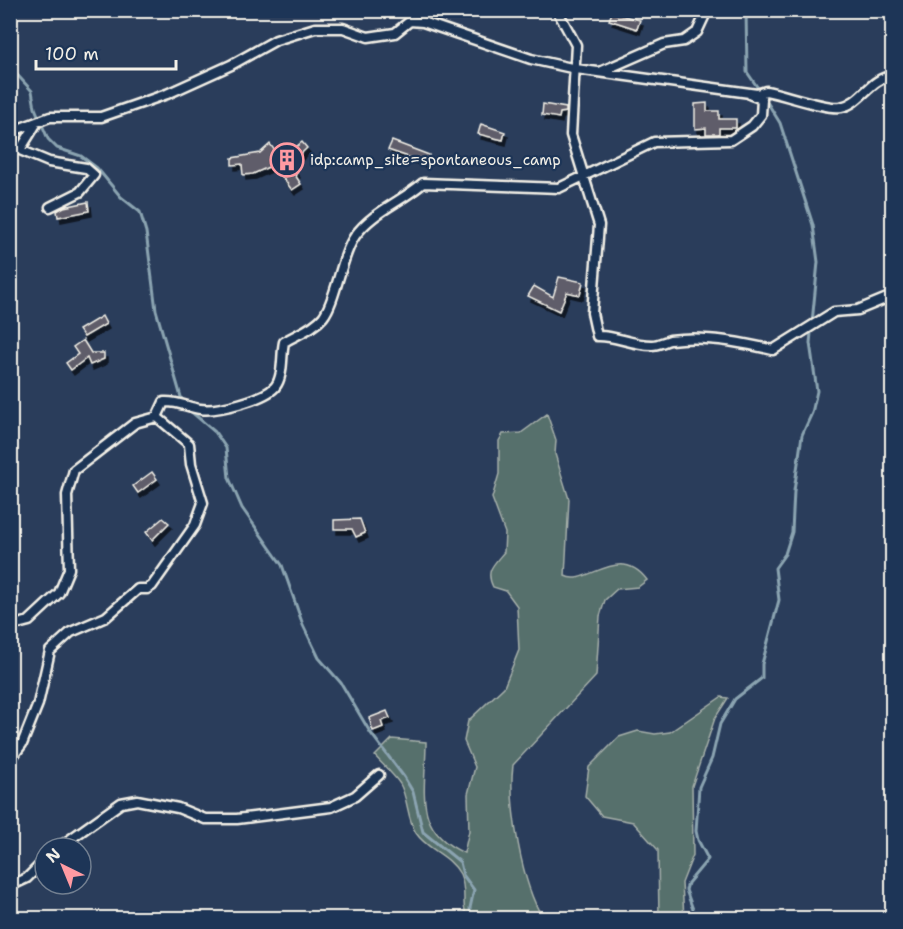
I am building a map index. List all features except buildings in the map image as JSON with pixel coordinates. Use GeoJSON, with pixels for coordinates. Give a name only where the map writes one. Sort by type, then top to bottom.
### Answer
{"type":"FeatureCollection","features":[{"type":"Feature","properties":{"kind":"street"},"geometry":{"type":"LineString","coordinates":[[557,10],[576,45],[571,135],[599,225],[592,313],[597,336],[609,336],[635,344],[655,345],[670,340],[703,340],[744,343],[773,350],[834,312],[858,310],[892,296]]}},
{"type":"Feature","properties":{"kind":"street"},"geometry":{"type":"LineString","coordinates":[[599,73],[664,44],[684,41],[697,32],[704,17],[703,10]]}},
{"type":"Feature","properties":{"kind":"street"},"geometry":{"type":"LineString","coordinates":[[10,132],[37,124],[50,117],[101,117],[166,94],[210,75],[276,40],[315,28],[343,28],[368,37],[395,33],[410,21],[423,22],[531,59],[576,69],[752,94],[762,99],[761,115],[752,126],[731,140],[654,142],[559,188],[423,183],[405,198],[369,218],[353,238],[325,315],[314,326],[284,342],[280,376],[274,388],[225,408],[201,410],[176,401],[164,402],[157,417],[135,423],[74,470],[67,495],[69,569],[59,593],[29,621],[10,626]]}},
{"type":"Feature","properties":{"kind":"street"},"geometry":{"type":"LineString","coordinates":[[752,94],[766,91],[839,108],[852,102],[882,76],[892,76]]}},
{"type":"Feature","properties":{"kind":"street"},"geometry":{"type":"LineString","coordinates":[[37,124],[20,150],[49,162],[86,168],[94,175],[80,192],[50,207]]}},
{"type":"Feature","properties":{"kind":"street"},"geometry":{"type":"LineString","coordinates":[[10,760],[22,744],[31,716],[38,704],[50,651],[71,632],[106,617],[138,589],[147,589],[152,586],[195,525],[203,503],[191,464],[189,444],[173,428],[157,417]]}},
{"type":"Feature","properties":{"kind":"street"},"geometry":{"type":"LineString","coordinates":[[75,836],[121,803],[137,800],[178,808],[206,819],[237,819],[331,807],[355,796],[379,775]]}},
{"type":"Feature","properties":{"kind":"street"},"geometry":{"type":"LineString","coordinates":[[10,886],[27,878],[33,872]]}},
{"type":"Feature","properties":{"kind":"green space"},"geometry":{"type":"Polygon","coordinates":[[[547,414],[556,440],[555,454],[569,499],[565,576],[573,578],[614,565],[625,565],[636,569],[647,580],[638,587],[617,589],[605,600],[600,616],[596,676],[513,765],[513,801],[518,844],[535,904],[543,918],[468,918],[464,908],[464,887],[456,867],[426,844],[416,833],[400,784],[375,756],[392,739],[426,742],[424,792],[429,820],[436,833],[447,844],[464,853],[469,831],[468,794],[475,767],[464,741],[468,721],[504,687],[519,650],[517,606],[506,591],[493,587],[490,577],[491,568],[504,552],[505,533],[492,498],[499,474],[499,441],[503,434],[521,433],[547,414]]]}},
{"type":"Feature","properties":{"kind":"green space"},"geometry":{"type":"Polygon","coordinates":[[[721,697],[728,698],[715,718],[692,786],[693,855],[682,883],[684,918],[659,918],[658,850],[633,822],[602,816],[585,796],[589,767],[619,737],[638,731],[655,734],[670,732],[721,697]]]}},
{"type":"Feature","properties":{"kind":"waterway"},"geometry":{"type":"LineString","coordinates":[[746,10],[747,72],[760,91]]}},
{"type":"Feature","properties":{"kind":"waterway"},"geometry":{"type":"LineString","coordinates":[[10,67],[32,91],[35,108],[48,139],[57,148],[81,156],[97,168],[121,197],[140,212],[146,232],[156,310],[183,404]]}},
{"type":"Feature","properties":{"kind":"waterway"},"geometry":{"type":"LineString","coordinates":[[696,918],[686,890],[688,883],[708,859],[696,831],[699,787],[712,758],[720,724],[735,699],[762,678],[762,664],[779,600],[775,568],[785,554],[792,532],[794,491],[802,435],[812,413],[817,391],[810,343],[818,262],[813,225],[780,123],[764,97]]}},
{"type":"Feature","properties":{"kind":"waterway"},"geometry":{"type":"LineString","coordinates":[[188,409],[215,432],[226,448],[229,478],[242,508],[282,565],[303,625],[319,658],[341,683],[370,732],[413,792],[423,832],[460,862],[463,875],[474,890],[470,908],[471,917],[475,918]]}},
{"type":"Feature","properties":{"kind":"place","name":"idp:camp_site=spontaneous_camp"},"geometry":{"type":"Point","coordinates":[287,160]}}]}
